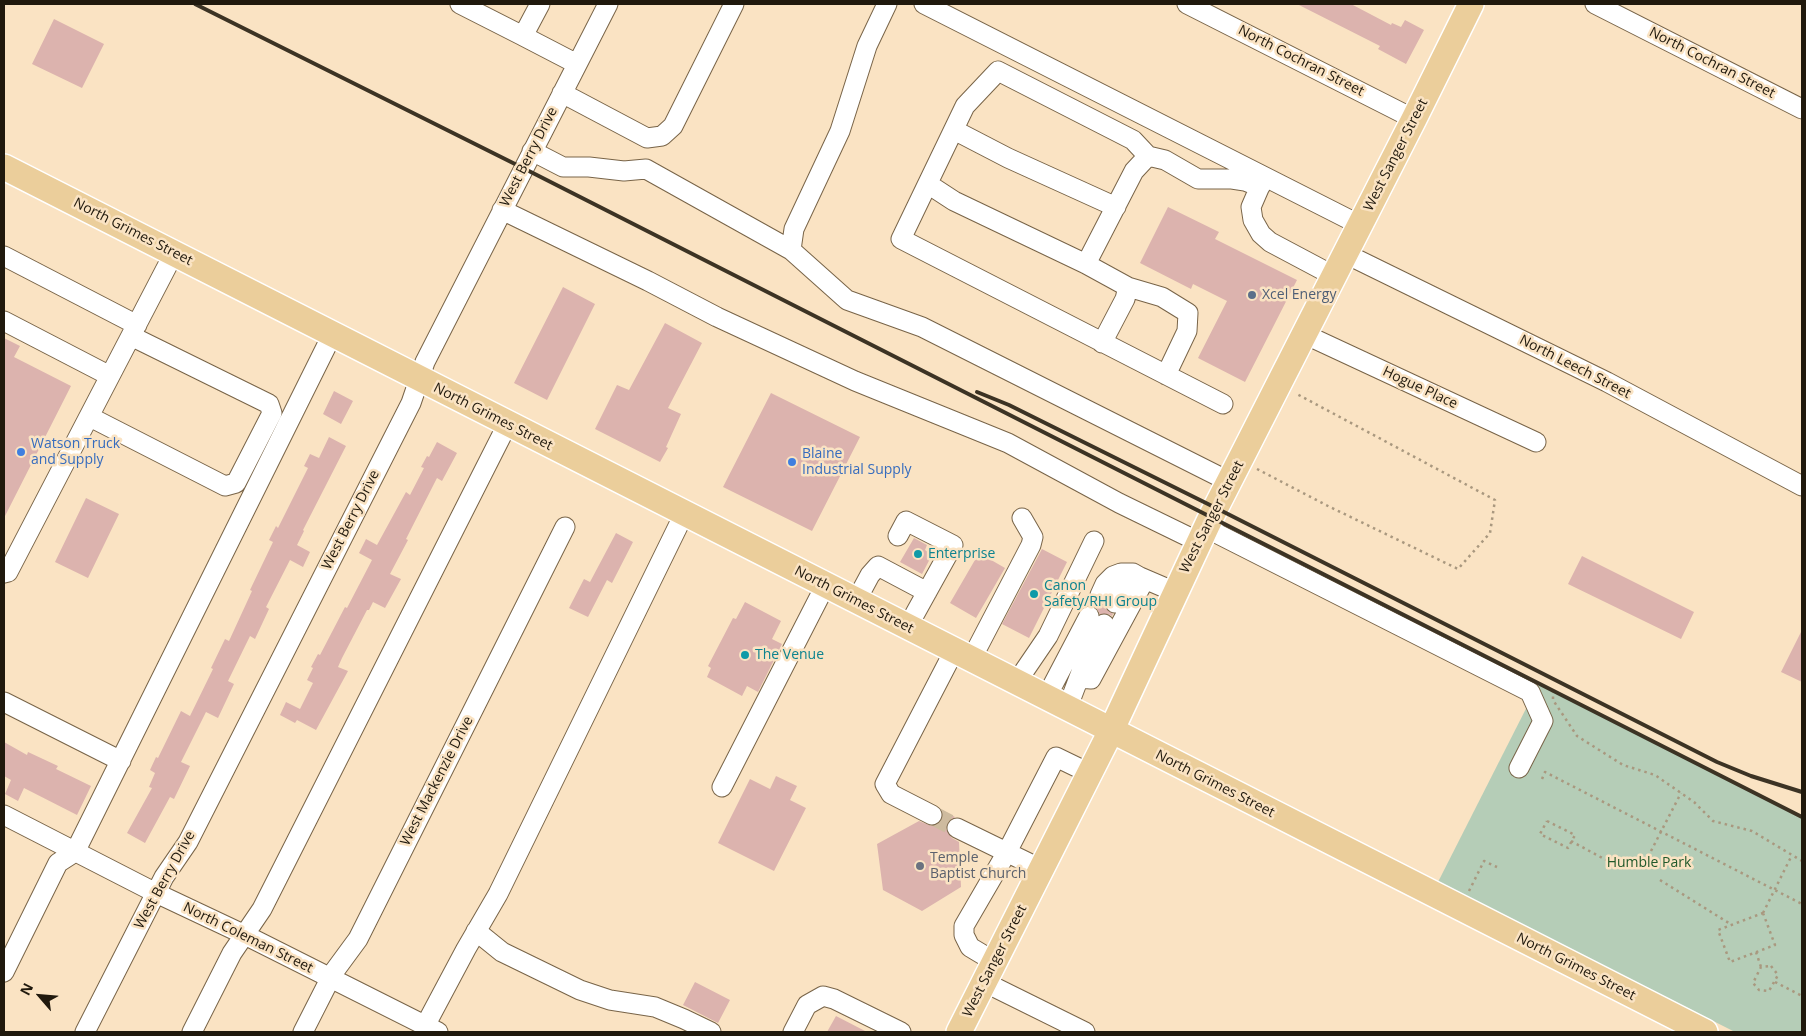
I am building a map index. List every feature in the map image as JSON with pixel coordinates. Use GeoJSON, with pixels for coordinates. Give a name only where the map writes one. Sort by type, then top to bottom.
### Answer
{"type":"FeatureCollection","features":[{"type":"Feature","properties":{"kind":"main road","name":"West Sanger Street"},"geometry":{"type":"LineString","coordinates":[[959,1032],[1111,731],[1202,535],[1414,119],[1464,6]]}},
{"type":"Feature","properties":{"kind":"main road","name":"North Grimes Street"},"geometry":{"type":"LineString","coordinates":[[4,167],[419,380],[1705,1032]]}},
{"type":"Feature","properties":{"kind":"street"},"geometry":{"type":"LineString","coordinates":[[460,4],[484,9],[523,36],[577,64]]}},
{"type":"Feature","properties":{"kind":"street"},"geometry":{"type":"LineString","coordinates":[[523,36],[540,4]]}},
{"type":"Feature","properties":{"kind":"street","name":"West Berry Drive"},"geometry":{"type":"LineString","coordinates":[[85,1032],[164,877],[188,842],[411,403],[425,362],[608,4]]}},
{"type":"Feature","properties":{"kind":"street"},"geometry":{"type":"LineString","coordinates":[[562,93],[647,138],[662,136],[673,126],[734,4]]}},
{"type":"Feature","properties":{"kind":"street"},"geometry":{"type":"LineString","coordinates":[[791,250],[794,229],[840,131],[867,46],[887,4]]}},
{"type":"Feature","properties":{"kind":"street"},"geometry":{"type":"LineString","coordinates":[[924,4],[1262,181],[1360,225]]}},
{"type":"Feature","properties":{"kind":"street","name":"North Cochran Street"},"geometry":{"type":"LineString","coordinates":[[1187,4],[1414,119]]}},
{"type":"Feature","properties":{"kind":"street","name":"North Cochran Street"},"geometry":{"type":"LineString","coordinates":[[1595,4],[1802,109]]}},
{"type":"Feature","properties":{"kind":"street"},"geometry":{"type":"LineString","coordinates":[[1223,404],[901,239],[965,106],[998,71],[1133,140],[1148,156],[1165,160],[1198,179],[1262,181]]}},
{"type":"Feature","properties":{"kind":"street"},"geometry":{"type":"LineString","coordinates":[[954,130],[1008,158],[1116,207]]}},
{"type":"Feature","properties":{"kind":"street"},"geometry":{"type":"LineString","coordinates":[[532,151],[563,167],[589,167],[624,171],[646,169],[791,250],[847,300],[922,327],[1235,471]]}},
{"type":"Feature","properties":{"kind":"street"},"geometry":{"type":"LineString","coordinates":[[1086,264],[1134,171],[1148,156]]}},
{"type":"Feature","properties":{"kind":"street"},"geometry":{"type":"LineString","coordinates":[[1262,181],[1251,207],[1253,220],[1261,234],[1270,242],[1334,276]]}},
{"type":"Feature","properties":{"kind":"street"},"geometry":{"type":"LineString","coordinates":[[928,184],[954,201],[1086,264],[1128,287],[1162,297],[1188,313],[1187,332],[1166,375]]}},
{"type":"Feature","properties":{"kind":"street"},"geometry":{"type":"LineString","coordinates":[[502,210],[726,321],[855,381],[1008,443],[1119,503],[1202,535],[1530,692],[1543,721],[1519,768]]}},
{"type":"Feature","properties":{"kind":"street"},"geometry":{"type":"LineString","coordinates":[[4,573],[8,572],[174,253]]}},
{"type":"Feature","properties":{"kind":"street","name":"North Leech Street"},"geometry":{"type":"LineString","coordinates":[[1346,254],[1607,382],[1801,481]]}},
{"type":"Feature","properties":{"kind":"street"},"geometry":{"type":"LineString","coordinates":[[4,256],[269,404],[272,413],[236,483],[225,486],[90,417]]}},
{"type":"Feature","properties":{"kind":"street"},"geometry":{"type":"LineString","coordinates":[[1102,343],[1128,287]]}},
{"type":"Feature","properties":{"kind":"street"},"geometry":{"type":"LineString","coordinates":[[4,321],[110,376]]}},
{"type":"Feature","properties":{"kind":"street","name":"Hogue Place"},"geometry":{"type":"LineString","coordinates":[[1304,334],[1536,442]]}},
{"type":"Feature","properties":{"kind":"street"},"geometry":{"type":"LineString","coordinates":[[4,972],[58,863],[75,852],[332,335]]}},
{"type":"Feature","properties":{"kind":"street"},"geometry":{"type":"LineString","coordinates":[[192,1032],[232,953],[262,909],[312,813],[508,424]]}},
{"type":"Feature","properties":{"kind":"street"},"geometry":{"type":"LineString","coordinates":[[423,1028],[498,894],[684,514]]}},
{"type":"Feature","properties":{"kind":"street"},"geometry":{"type":"LineString","coordinates":[[932,815],[891,794],[886,784],[1032,545],[1033,537],[1022,518]]}},
{"type":"Feature","properties":{"kind":"street"},"geometry":{"type":"LineString","coordinates":[[898,536],[906,521],[953,545],[907,628]]}},
{"type":"Feature","properties":{"kind":"street","name":"West Mackenzie Drive"},"geometry":{"type":"LineString","coordinates":[[303,1032],[330,978],[358,939],[565,527]]}},
{"type":"Feature","properties":{"kind":"street"},"geometry":{"type":"LineString","coordinates":[[1016,683],[1048,636],[1094,541]]}},
{"type":"Feature","properties":{"kind":"street"},"geometry":{"type":"LineString","coordinates":[[856,601],[870,575],[878,566],[927,592]]}},
{"type":"Feature","properties":{"kind":"street"},"geometry":{"type":"LineString","coordinates":[[1079,678],[1091,680],[1143,578]]}},
{"type":"Feature","properties":{"kind":"street"},"geometry":{"type":"LineString","coordinates":[[1108,599],[1131,580],[1143,578],[1175,592]]}},
{"type":"Feature","properties":{"kind":"street"},"geometry":{"type":"LineString","coordinates":[[722,787],[825,586]]}},
{"type":"Feature","properties":{"kind":"street"},"geometry":{"type":"LineString","coordinates":[[1096,620],[1079,678],[1057,704],[1096,620]]}},
{"type":"Feature","properties":{"kind":"street"},"geometry":{"type":"LineString","coordinates":[[4,702],[121,761]]}},
{"type":"Feature","properties":{"kind":"street"},"geometry":{"type":"LineString","coordinates":[[1085,1032],[990,972],[970,946],[964,935],[964,926],[1007,852],[1056,757],[1090,773]]}},
{"type":"Feature","properties":{"kind":"street","name":"North Coleman Street"},"geometry":{"type":"LineString","coordinates":[[4,815],[156,893],[330,978],[423,1028]]}},
{"type":"Feature","properties":{"kind":"street"},"geometry":{"type":"LineString","coordinates":[[957,828],[1041,869]]}},
{"type":"Feature","properties":{"kind":"street"},"geometry":{"type":"LineString","coordinates":[[476,931],[502,952],[580,990],[610,1000],[654,1008],[684,1019],[711,1032]]}},
{"type":"Feature","properties":{"kind":"street"},"geometry":{"type":"LineString","coordinates":[[793,1032],[807,1005],[823,996],[834,998],[900,1032]]}},
{"type":"Feature","properties":{"kind":"path"},"geometry":{"type":"LineString","coordinates":[[1235,471],[1328,506],[1458,569],[1490,533],[1495,500],[1278,385]]}},
{"type":"Feature","properties":{"kind":"path"},"geometry":{"type":"LineString","coordinates":[[1553,690],[1553,700],[1577,736],[1623,765],[1655,775],[1694,802],[1712,820],[1752,831],[1802,861]]}},
{"type":"Feature","properties":{"kind":"path"},"geometry":{"type":"LineString","coordinates":[[1542,779],[1545,772],[1802,904]]}},
{"type":"Feature","properties":{"kind":"path"},"geometry":{"type":"LineString","coordinates":[[1651,852],[1681,793]]}},
{"type":"Feature","properties":{"kind":"path"},"geometry":{"type":"LineString","coordinates":[[1547,821],[1575,835],[1572,842],[1568,848],[1540,834],[1547,821]]}},
{"type":"Feature","properties":{"kind":"path"},"geometry":{"type":"LineString","coordinates":[[1572,842],[1606,860]]}},
{"type":"Feature","properties":{"kind":"path"},"geometry":{"type":"LineString","coordinates":[[1763,913],[1775,945],[1730,962],[1718,930],[1763,913],[1792,855]]}},
{"type":"Feature","properties":{"kind":"path"},"geometry":{"type":"LineString","coordinates":[[1468,891],[1484,861],[1497,868]]}},
{"type":"Feature","properties":{"kind":"path"},"geometry":{"type":"LineString","coordinates":[[1660,880],[1732,925]]}},
{"type":"Feature","properties":{"kind":"path"},"geometry":{"type":"LineString","coordinates":[[1756,952],[1762,967]]}},
{"type":"Feature","properties":{"kind":"path"},"geometry":{"type":"LineString","coordinates":[[1772,966],[1778,975],[1770,991],[1759,990],[1753,982],[1762,967],[1772,966]]}},
{"type":"Feature","properties":{"kind":"path"},"geometry":{"type":"LineString","coordinates":[[1774,981],[1802,996]]}},
{"type":"Feature","properties":{"kind":"green space","name":"Humble Park"},"geometry":{"type":"Polygon","coordinates":[[[1539,683],[1802,816],[1802,1032],[1735,1032],[1438,882],[1539,683]]]}},
{"type":"Feature","properties":{"kind":"building"},"geometry":{"type":"Polygon","coordinates":[[[1297,4],[1351,4],[1391,25],[1392,23],[1401,27],[1405,20],[1424,30],[1406,64],[1378,49],[1380,46],[1297,4]]]}},
{"type":"Feature","properties":{"kind":"building"},"geometry":{"type":"Polygon","coordinates":[[[54,19],[104,44],[82,88],[32,64],[54,19]]]}},
{"type":"Feature","properties":{"kind":"building","name":"Xcel Energy"},"geometry":{"type":"Polygon","coordinates":[[[1168,207],[1219,232],[1215,239],[1297,280],[1245,382],[1198,358],[1227,301],[1193,284],[1191,289],[1140,263],[1168,207]]]}},
{"type":"Feature","properties":{"kind":"building"},"geometry":{"type":"Polygon","coordinates":[[[563,287],[595,304],[547,400],[514,383],[563,287]]]}},
{"type":"Feature","properties":{"kind":"building"},"geometry":{"type":"Polygon","coordinates":[[[665,323],[702,343],[668,408],[681,414],[666,447],[668,448],[660,462],[595,429],[617,385],[629,390],[665,323]]]}},
{"type":"Feature","properties":{"kind":"building","name":"Watson Truck and Supply"},"geometry":{"type":"Polygon","coordinates":[[[4,338],[20,346],[14,357],[71,386],[4,518],[4,338]]]}},
{"type":"Feature","properties":{"kind":"building"},"geometry":{"type":"Polygon","coordinates":[[[334,391],[353,401],[341,424],[323,414],[334,391]]]}},
{"type":"Feature","properties":{"kind":"building","name":"Blaine Industrial Supply"},"geometry":{"type":"Polygon","coordinates":[[[771,393],[860,437],[812,531],[723,487],[771,393]]]}},
{"type":"Feature","properties":{"kind":"building"},"geometry":{"type":"Polygon","coordinates":[[[329,437],[346,446],[297,545],[310,552],[303,567],[290,560],[266,607],[269,609],[255,639],[250,636],[228,681],[234,684],[218,718],[206,712],[181,762],[190,766],[174,799],[170,797],[145,843],[127,833],[152,788],[149,787],[155,773],[150,770],[156,757],[158,758],[181,711],[190,716],[225,639],[229,641],[252,591],[250,590],[273,542],[269,540],[276,526],[278,528],[308,468],[304,466],[310,454],[319,458],[329,437]]]}},
{"type":"Feature","properties":{"kind":"building"},"geometry":{"type":"Polygon","coordinates":[[[437,442],[457,453],[442,481],[437,478],[406,539],[408,540],[390,574],[401,579],[385,608],[373,602],[342,658],[338,667],[348,671],[316,730],[297,720],[295,723],[280,715],[286,702],[300,709],[313,683],[307,680],[313,668],[311,667],[318,654],[320,655],[345,607],[347,608],[372,560],[359,553],[366,539],[377,545],[406,492],[410,495],[424,468],[421,467],[437,442]]]}},
{"type":"Feature","properties":{"kind":"building"},"geometry":{"type":"Polygon","coordinates":[[[86,498],[119,514],[88,578],[55,562],[86,498]]]}},
{"type":"Feature","properties":{"kind":"building"},"geometry":{"type":"Polygon","coordinates":[[[616,533],[633,542],[612,583],[607,580],[588,617],[569,608],[584,579],[590,582],[616,533]]]}},
{"type":"Feature","properties":{"kind":"building","name":"Enterprise"},"geometry":{"type":"Polygon","coordinates":[[[914,538],[927,545],[925,550],[932,555],[922,574],[900,562],[914,538]]]}},
{"type":"Feature","properties":{"kind":"building","name":"Canon Safety/RHI Group"},"geometry":{"type":"Polygon","coordinates":[[[1042,549],[1067,562],[1029,638],[1002,624],[1042,549]]]}},
{"type":"Feature","properties":{"kind":"building"},"geometry":{"type":"Polygon","coordinates":[[[979,553],[1005,568],[976,618],[950,603],[979,553]]]}},
{"type":"Feature","properties":{"kind":"building"},"geometry":{"type":"Polygon","coordinates":[[[1582,556],[1694,612],[1681,639],[1568,584],[1582,556]]]}},
{"type":"Feature","properties":{"kind":"building"},"geometry":{"type":"Polygon","coordinates":[[[1091,601],[1096,605],[1104,605],[1113,614],[1112,616],[1100,614],[1095,606],[1089,605],[1091,601]]]}},
{"type":"Feature","properties":{"kind":"building","name":"The Venue"},"geometry":{"type":"Polygon","coordinates":[[[745,602],[781,621],[772,639],[782,644],[758,692],[747,686],[742,696],[707,677],[711,668],[708,666],[733,618],[736,619],[745,602]]]}},
{"type":"Feature","properties":{"kind":"building"},"geometry":{"type":"Polygon","coordinates":[[[1802,630],[1802,682],[1781,672],[1802,630]]]}},
{"type":"Feature","properties":{"kind":"building"},"geometry":{"type":"Polygon","coordinates":[[[4,742],[27,755],[28,752],[58,766],[56,769],[91,786],[77,815],[24,788],[18,801],[5,794],[11,780],[4,776],[4,742]]]}},
{"type":"Feature","properties":{"kind":"building"},"geometry":{"type":"Polygon","coordinates":[[[776,776],[797,786],[790,800],[806,808],[774,871],[718,843],[750,779],[770,789],[776,776]]]}},
{"type":"Feature","properties":{"kind":"building","name":"Temple Baptist Church"},"geometry":{"type":"Polygon","coordinates":[[[942,810],[955,817],[947,823],[946,829],[952,838],[959,842],[961,887],[922,911],[883,890],[877,844],[919,821],[932,826],[938,825],[942,820],[942,810]]]}},
{"type":"Feature","properties":{"kind":"building"},"geometry":{"type":"Polygon","coordinates":[[[695,982],[730,1000],[718,1023],[683,1005],[695,982]]]}},
{"type":"Feature","properties":{"kind":"building"},"geometry":{"type":"Polygon","coordinates":[[[836,1016],[867,1032],[827,1032],[836,1016]]]}},
{"type":"Feature","properties":{"kind":"tunnel"},"geometry":{"type":"LineString","coordinates":[[932,815],[957,828]]}},
{"type":"Feature","properties":{"kind":"railway"},"geometry":{"type":"LineString","coordinates":[[195,4],[523,168],[1802,817]]}},
{"type":"Feature","properties":{"kind":"railway"},"geometry":{"type":"LineString","coordinates":[[977,392],[1009,405],[1216,508],[1717,762],[1751,776],[1802,792]]}},
{"type":"Feature","properties":{"kind":"place","name":"Xcel Energy"},"geometry":{"type":"Point","coordinates":[1252,295]}},
{"type":"Feature","properties":{"kind":"place","name":"Watson Truck and Supply"},"geometry":{"type":"Point","coordinates":[21,452]}},
{"type":"Feature","properties":{"kind":"place","name":"Blaine Industrial Supply"},"geometry":{"type":"Point","coordinates":[792,462]}},
{"type":"Feature","properties":{"kind":"place","name":"Enterprise"},"geometry":{"type":"Point","coordinates":[918,554]}},
{"type":"Feature","properties":{"kind":"place","name":"Canon Safety/RHI Group"},"geometry":{"type":"Point","coordinates":[1034,594]}},
{"type":"Feature","properties":{"kind":"place","name":"The Venue"},"geometry":{"type":"Point","coordinates":[745,655]}},
{"type":"Feature","properties":{"kind":"place","name":"Temple Baptist Church"},"geometry":{"type":"Point","coordinates":[920,866]}}]}
